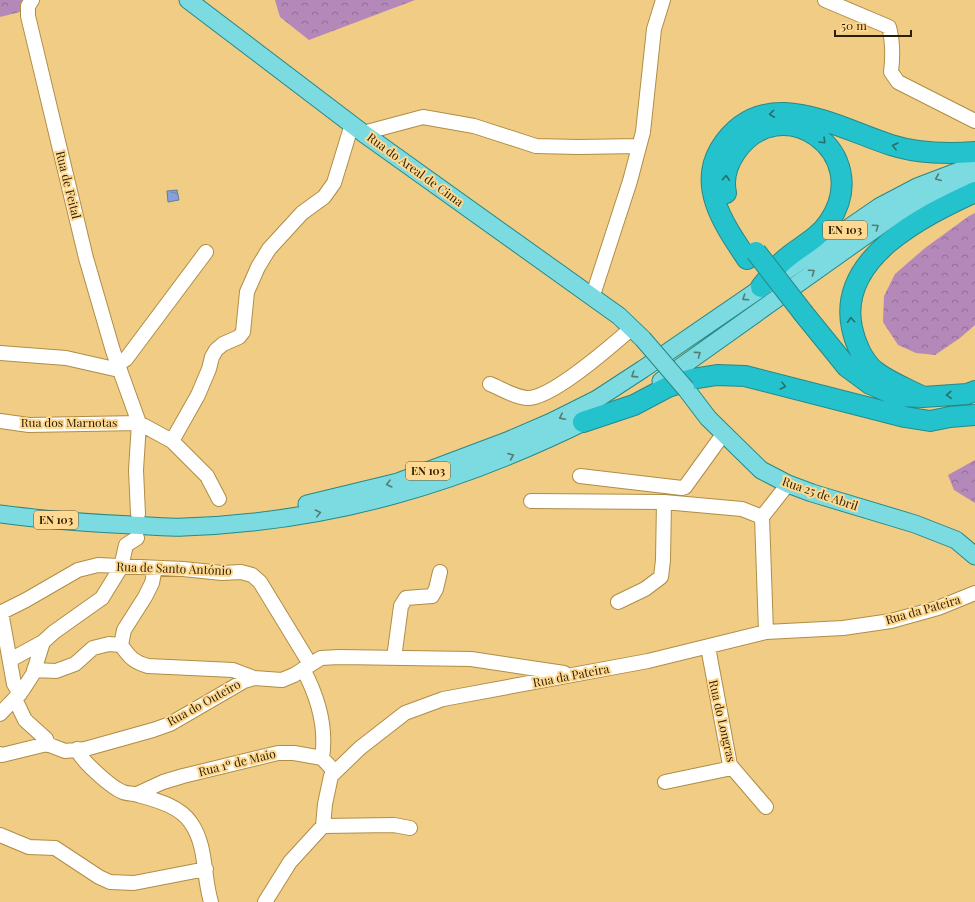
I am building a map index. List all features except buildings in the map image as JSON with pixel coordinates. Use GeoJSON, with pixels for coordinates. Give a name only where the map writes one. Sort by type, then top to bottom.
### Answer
{"type":"FeatureCollection","features":[{"type":"Feature","properties":{"kind":"highway"},"geometry":{"type":"LineString","coordinates":[[975,152],[950,154],[926,153],[892,146],[810,116],[789,112],[766,114],[745,122],[729,134],[718,154],[712,171],[712,190],[717,210],[800,317],[837,372],[864,393],[907,410],[950,416],[975,415]]}},
{"type":"Feature","properties":{"kind":"highway"},"geometry":{"type":"LineString","coordinates":[[751,255],[729,207],[725,188],[726,172],[732,157],[740,145],[753,134],[769,127],[787,125],[808,130],[823,140],[835,156],[841,176],[840,197],[829,222],[819,233],[782,262],[762,287]]}},
{"type":"Feature","properties":{"kind":"highway"},"geometry":{"type":"LineString","coordinates":[[924,397],[874,370],[863,356],[851,325],[852,301],[856,284],[864,268],[876,254],[908,229],[975,192]]}},
{"type":"Feature","properties":{"kind":"highway"},"geometry":{"type":"LineString","coordinates":[[800,317],[847,367],[870,384],[898,396],[924,397],[967,394],[975,391]]}},
{"type":"Feature","properties":{"kind":"highway"},"geometry":{"type":"LineString","coordinates":[[583,422],[634,405],[668,387],[692,379],[716,375],[745,376],[905,417],[930,421],[950,416]]}},
{"type":"Feature","properties":{"kind":"main road","name":"Rua do Areal de Cima"},"geometry":{"type":"LineString","coordinates":[[188,0],[357,128],[619,316],[638,334]]}},
{"type":"Feature","properties":{"kind":"main road","name":"EN 103"},"geometry":{"type":"LineString","coordinates":[[112,524],[184,521],[250,513],[314,502],[398,482],[507,442],[596,399],[643,369],[878,207],[917,187],[975,165]]}},
{"type":"Feature","properties":{"kind":"main road","name":"EN 103"},"geometry":{"type":"LineString","coordinates":[[0,514],[44,520],[183,527],[252,522],[314,514],[400,495],[475,471],[538,444],[652,388],[886,220],[924,201],[975,181]]}},
{"type":"Feature","properties":{"kind":"main road","name":"Rua 25 de Abril"},"geometry":{"type":"LineString","coordinates":[[638,334],[686,389],[708,418],[761,470],[788,484],[915,524],[949,537],[970,550],[975,556]]}},
{"type":"Feature","properties":{"kind":"street","name":"Rua de Feital"},"geometry":{"type":"LineString","coordinates":[[32,0],[28,6],[28,16],[86,258],[118,367],[139,423]]}},
{"type":"Feature","properties":{"kind":"street"},"geometry":{"type":"LineString","coordinates":[[592,298],[630,181],[643,132],[654,29],[663,0]]}},
{"type":"Feature","properties":{"kind":"street"},"geometry":{"type":"LineString","coordinates":[[825,0],[889,27],[892,37],[893,57],[890,72],[898,82],[975,121]]}},
{"type":"Feature","properties":{"kind":"street"},"geometry":{"type":"LineString","coordinates":[[172,441],[198,395],[216,350],[223,344],[239,337],[243,332],[247,292],[258,267],[269,249],[302,213],[324,197],[334,183],[357,128],[423,117],[474,126],[536,146],[639,146]]}},
{"type":"Feature","properties":{"kind":"street"},"geometry":{"type":"LineString","coordinates":[[0,353],[66,358],[118,367],[126,359],[206,252]]}},
{"type":"Feature","properties":{"kind":"street"},"geometry":{"type":"LineString","coordinates":[[490,384],[515,395],[528,398],[540,396],[638,334]]}},
{"type":"Feature","properties":{"kind":"street","name":"Rua dos Marnotas"},"geometry":{"type":"LineString","coordinates":[[0,421],[35,425],[139,423]]}},
{"type":"Feature","properties":{"kind":"street"},"geometry":{"type":"LineString","coordinates":[[138,514],[136,470],[139,423],[172,441],[207,476],[219,499]]}},
{"type":"Feature","properties":{"kind":"street"},"geometry":{"type":"LineString","coordinates":[[580,476],[682,488],[685,487],[724,433]]}},
{"type":"Feature","properties":{"kind":"street"},"geometry":{"type":"LineString","coordinates":[[766,632],[762,517],[788,484]]}},
{"type":"Feature","properties":{"kind":"street"},"geometry":{"type":"LineString","coordinates":[[531,501],[664,502],[742,509],[762,517]]}},
{"type":"Feature","properties":{"kind":"street"},"geometry":{"type":"LineString","coordinates":[[618,602],[645,589],[661,577],[663,560],[664,502]]}},
{"type":"Feature","properties":{"kind":"street"},"geometry":{"type":"LineString","coordinates":[[10,660],[43,642],[54,632],[102,598],[121,567],[126,545],[137,538]]}},
{"type":"Feature","properties":{"kind":"street","name":"Rua de Santo António"},"geometry":{"type":"LineString","coordinates":[[0,612],[78,570],[98,566],[155,568],[222,573],[241,572],[252,575],[260,582],[275,604],[306,667],[319,704],[324,743],[322,758]]}},
{"type":"Feature","properties":{"kind":"street"},"geometry":{"type":"LineString","coordinates":[[121,645],[124,630],[152,583],[155,568]]}},
{"type":"Feature","properties":{"kind":"street"},"geometry":{"type":"LineString","coordinates":[[394,658],[401,606],[406,598],[432,596],[436,589],[440,572]]}},
{"type":"Feature","properties":{"kind":"street","name":"Rua da Pateira"},"geometry":{"type":"LineString","coordinates":[[323,826],[325,804],[331,776],[360,748],[405,713],[443,700],[648,661],[766,632],[843,628],[891,621],[938,608],[975,593]]}},
{"type":"Feature","properties":{"kind":"street"},"geometry":{"type":"LineString","coordinates":[[0,612],[14,684],[25,720],[46,739],[48,745]]}},
{"type":"Feature","properties":{"kind":"street"},"geometry":{"type":"LineString","coordinates":[[0,714],[18,696],[34,670],[43,642]]}},
{"type":"Feature","properties":{"kind":"street"},"geometry":{"type":"LineString","coordinates":[[34,670],[56,671],[75,664],[93,648],[109,644],[121,645],[135,662],[148,666],[232,670],[254,678]]}},
{"type":"Feature","properties":{"kind":"street","name":"Rua do Longras"},"geometry":{"type":"LineString","coordinates":[[708,647],[724,740],[732,768],[766,808]]}},
{"type":"Feature","properties":{"kind":"street","name":"Rua do Outeiro"},"geometry":{"type":"LineString","coordinates":[[0,754],[48,745],[65,750],[78,749],[124,738],[170,724],[244,681],[254,678],[282,680],[294,675],[321,658],[471,658],[575,674]]}},
{"type":"Feature","properties":{"kind":"street"},"geometry":{"type":"LineString","coordinates":[[78,749],[79,756],[88,765],[123,793],[137,794],[164,803],[179,811],[191,822],[199,838],[211,902]]}},
{"type":"Feature","properties":{"kind":"street","name":"Rua 1º de Maio"},"geometry":{"type":"LineString","coordinates":[[137,794],[176,778],[249,760],[267,754],[294,753],[322,758]]}},
{"type":"Feature","properties":{"kind":"street"},"geometry":{"type":"LineString","coordinates":[[322,758],[336,772]]}},
{"type":"Feature","properties":{"kind":"street"},"geometry":{"type":"LineString","coordinates":[[665,782],[732,768]]}},
{"type":"Feature","properties":{"kind":"street"},"geometry":{"type":"LineString","coordinates":[[265,902],[290,862],[323,826],[394,825],[410,828]]}},
{"type":"Feature","properties":{"kind":"street"},"geometry":{"type":"LineString","coordinates":[[0,835],[29,847],[54,848],[110,882],[134,883],[206,869]]}},
{"type":"Feature","properties":{"kind":"green space"},"geometry":{"type":"Polygon","coordinates":[[[0,0],[26,0],[20,12],[0,17],[0,0]]]}},
{"type":"Feature","properties":{"kind":"green space"},"geometry":{"type":"Polygon","coordinates":[[[275,0],[415,0],[309,40],[280,17],[275,0]]]}},
{"type":"Feature","properties":{"kind":"green space"},"geometry":{"type":"Polygon","coordinates":[[[975,213],[975,325],[960,338],[935,355],[916,353],[898,345],[883,322],[884,296],[895,274],[925,248],[975,213]]]}},
{"type":"Feature","properties":{"kind":"green space"},"geometry":{"type":"Polygon","coordinates":[[[975,460],[975,503],[954,490],[948,475],[975,460]]]}},
{"type":"Feature","properties":{"kind":"water"},"geometry":{"type":"Polygon","coordinates":[[[177,190],[179,200],[168,202],[167,191],[177,190]]]}}]}
